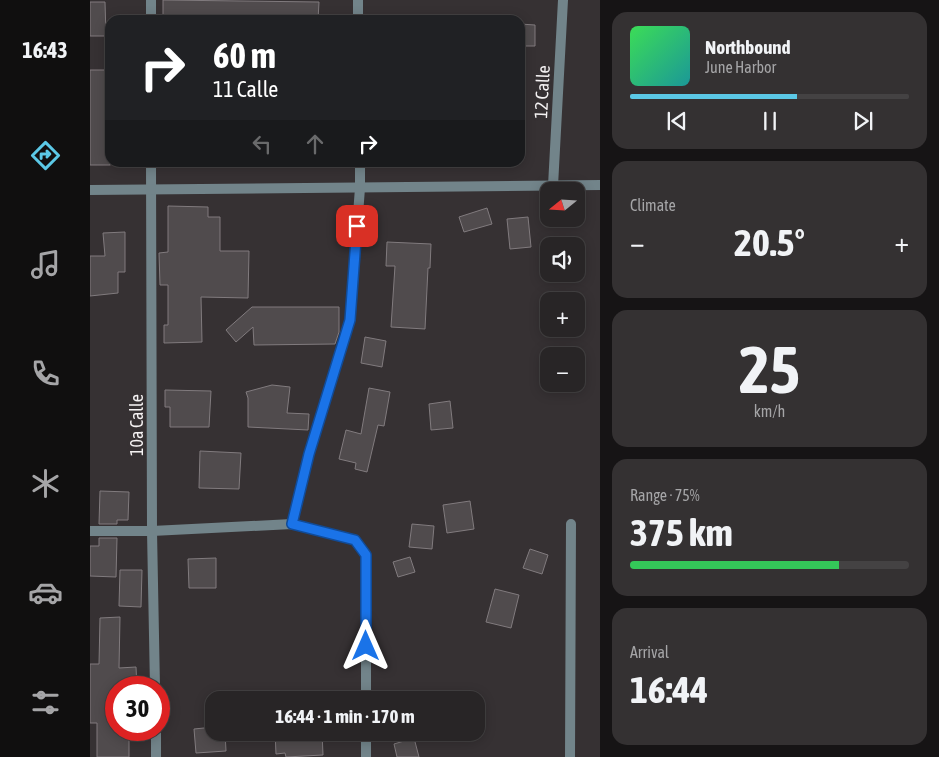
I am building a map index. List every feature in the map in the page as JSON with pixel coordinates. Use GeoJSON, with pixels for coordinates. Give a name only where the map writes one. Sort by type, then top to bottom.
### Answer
{"type":"FeatureCollection","features":[{"type":"Feature","properties":{"kind":"street"},"geometry":{"type":"LineString","coordinates":[[151,0],[151,15]]}},
{"type":"Feature","properties":{"kind":"street"},"geometry":{"type":"LineString","coordinates":[[358,0],[358,15]]}},
{"type":"Feature","properties":{"kind":"street","name":"12 Calle"},"geometry":{"type":"LineString","coordinates":[[553,182],[564,0]]}},
{"type":"Feature","properties":{"kind":"street","name":"10a Calle"},"geometry":{"type":"LineString","coordinates":[[151,167],[152,531],[155,676]]}},
{"type":"Feature","properties":{"kind":"street"},"geometry":{"type":"LineString","coordinates":[[292,524],[309,454],[350,320],[360,167]]}},
{"type":"Feature","properties":{"kind":"street"},"geometry":{"type":"LineString","coordinates":[[585,185],[600,185]]}},
{"type":"Feature","properties":{"kind":"street"},"geometry":{"type":"LineString","coordinates":[[90,190],[540,186]]}},
{"type":"Feature","properties":{"kind":"street"},"geometry":{"type":"LineString","coordinates":[[90,531],[152,531],[292,524],[355,540],[366,555],[366,691]]}},
{"type":"Feature","properties":{"kind":"street"},"geometry":{"type":"LineString","coordinates":[[570,757],[571,524]]}},
{"type":"Feature","properties":{"kind":"street"},"geometry":{"type":"LineString","coordinates":[[156,741],[156,757]]}},
{"type":"Feature","properties":{"kind":"street"},"geometry":{"type":"LineString","coordinates":[[366,741],[366,757]]}},
{"type":"Feature","properties":{"kind":"building"},"geometry":{"type":"Polygon","coordinates":[[[163,0],[319,2],[318,15],[163,15],[163,0]]]}},
{"type":"Feature","properties":{"kind":"building"},"geometry":{"type":"Polygon","coordinates":[[[90,2],[105,2],[105,36],[90,36],[90,2]]]}},
{"type":"Feature","properties":{"kind":"building"},"geometry":{"type":"Polygon","coordinates":[[[525,24],[535,25],[535,46],[525,46],[525,24]]]}},
{"type":"Feature","properties":{"kind":"building"},"geometry":{"type":"Polygon","coordinates":[[[90,70],[105,70],[105,165],[90,165],[90,70]]]}},
{"type":"Feature","properties":{"kind":"building"},"geometry":{"type":"Polygon","coordinates":[[[168,206],[208,207],[208,217],[220,217],[220,251],[249,251],[248,298],[201,297],[202,342],[164,343],[164,325],[168,325],[168,285],[160,285],[159,253],[168,252],[168,206]]]}},
{"type":"Feature","properties":{"kind":"building"},"geometry":{"type":"Polygon","coordinates":[[[487,208],[492,224],[464,232],[459,217],[487,208]]]}},
{"type":"Feature","properties":{"kind":"building"},"geometry":{"type":"Polygon","coordinates":[[[528,217],[531,247],[510,249],[507,219],[528,217]]]}},
{"type":"Feature","properties":{"kind":"building"},"geometry":{"type":"Polygon","coordinates":[[[125,232],[125,272],[118,272],[118,293],[90,296],[90,256],[105,256],[103,233],[125,232]]]}},
{"type":"Feature","properties":{"kind":"building"},"geometry":{"type":"Polygon","coordinates":[[[387,242],[431,244],[425,329],[391,327],[395,266],[386,266],[387,242]]]}},
{"type":"Feature","properties":{"kind":"building"},"geometry":{"type":"Polygon","coordinates":[[[252,307],[339,307],[339,332],[335,344],[254,345],[253,327],[236,342],[226,330],[252,307]]]}},
{"type":"Feature","properties":{"kind":"building"},"geometry":{"type":"Polygon","coordinates":[[[365,337],[386,341],[382,367],[361,363],[365,337]]]}},
{"type":"Feature","properties":{"kind":"building"},"geometry":{"type":"Polygon","coordinates":[[[272,385],[290,387],[287,413],[309,414],[308,430],[248,427],[248,398],[246,392],[272,385]]]}},
{"type":"Feature","properties":{"kind":"building"},"geometry":{"type":"Polygon","coordinates":[[[369,388],[390,392],[384,426],[378,425],[367,472],[355,469],[356,463],[339,459],[346,430],[361,434],[369,388]]]}},
{"type":"Feature","properties":{"kind":"building"},"geometry":{"type":"Polygon","coordinates":[[[165,390],[211,391],[209,427],[170,427],[170,407],[165,407],[165,390]]]}},
{"type":"Feature","properties":{"kind":"building"},"geometry":{"type":"Polygon","coordinates":[[[450,401],[453,428],[431,430],[429,404],[450,401]]]}},
{"type":"Feature","properties":{"kind":"building"},"geometry":{"type":"Polygon","coordinates":[[[200,451],[241,453],[239,489],[199,488],[200,451]]]}},
{"type":"Feature","properties":{"kind":"building"},"geometry":{"type":"Polygon","coordinates":[[[100,491],[129,492],[128,520],[117,520],[117,524],[99,524],[100,491]]]}},
{"type":"Feature","properties":{"kind":"building"},"geometry":{"type":"Polygon","coordinates":[[[470,501],[474,529],[447,533],[443,505],[470,501]]]}},
{"type":"Feature","properties":{"kind":"building"},"geometry":{"type":"Polygon","coordinates":[[[412,524],[434,526],[432,549],[409,547],[412,524]]]}},
{"type":"Feature","properties":{"kind":"building"},"geometry":{"type":"Polygon","coordinates":[[[99,538],[117,538],[116,577],[90,576],[90,546],[99,546],[99,538]]]}},
{"type":"Feature","properties":{"kind":"building"},"geometry":{"type":"Polygon","coordinates":[[[530,549],[548,555],[542,574],[523,568],[530,549]]]}},
{"type":"Feature","properties":{"kind":"building"},"geometry":{"type":"Polygon","coordinates":[[[410,557],[415,572],[398,577],[393,562],[410,557]]]}},
{"type":"Feature","properties":{"kind":"building"},"geometry":{"type":"Polygon","coordinates":[[[216,558],[216,588],[189,588],[188,559],[216,558]]]}},
{"type":"Feature","properties":{"kind":"building"},"geometry":{"type":"Polygon","coordinates":[[[120,570],[142,570],[141,607],[119,606],[120,570]]]}},
{"type":"Feature","properties":{"kind":"building"},"geometry":{"type":"Polygon","coordinates":[[[495,589],[519,595],[511,628],[486,622],[495,589]]]}},
{"type":"Feature","properties":{"kind":"building"},"geometry":{"type":"Polygon","coordinates":[[[120,617],[119,668],[136,667],[136,676],[105,676],[105,741],[129,741],[129,757],[97,757],[97,723],[90,723],[90,664],[99,664],[100,618],[120,617]]]}},
{"type":"Feature","properties":{"kind":"building"},"geometry":{"type":"Polygon","coordinates":[[[205,728],[205,741],[225,741],[226,751],[196,753],[194,729],[205,728]]]}},
{"type":"Feature","properties":{"kind":"building"},"geometry":{"type":"Polygon","coordinates":[[[275,741],[322,741],[323,755],[286,757],[285,753],[276,754],[275,741]]]}},
{"type":"Feature","properties":{"kind":"building"},"geometry":{"type":"Polygon","coordinates":[[[404,741],[415,741],[419,757],[397,757],[394,744],[404,741]]]}},
{"type":"Feature","properties":{"kind":"route"},"geometry":{"type":"LineString","coordinates":[[357,226],[350,320],[309,454],[292,524],[355,540],[366,555],[366,646]]}}]}
